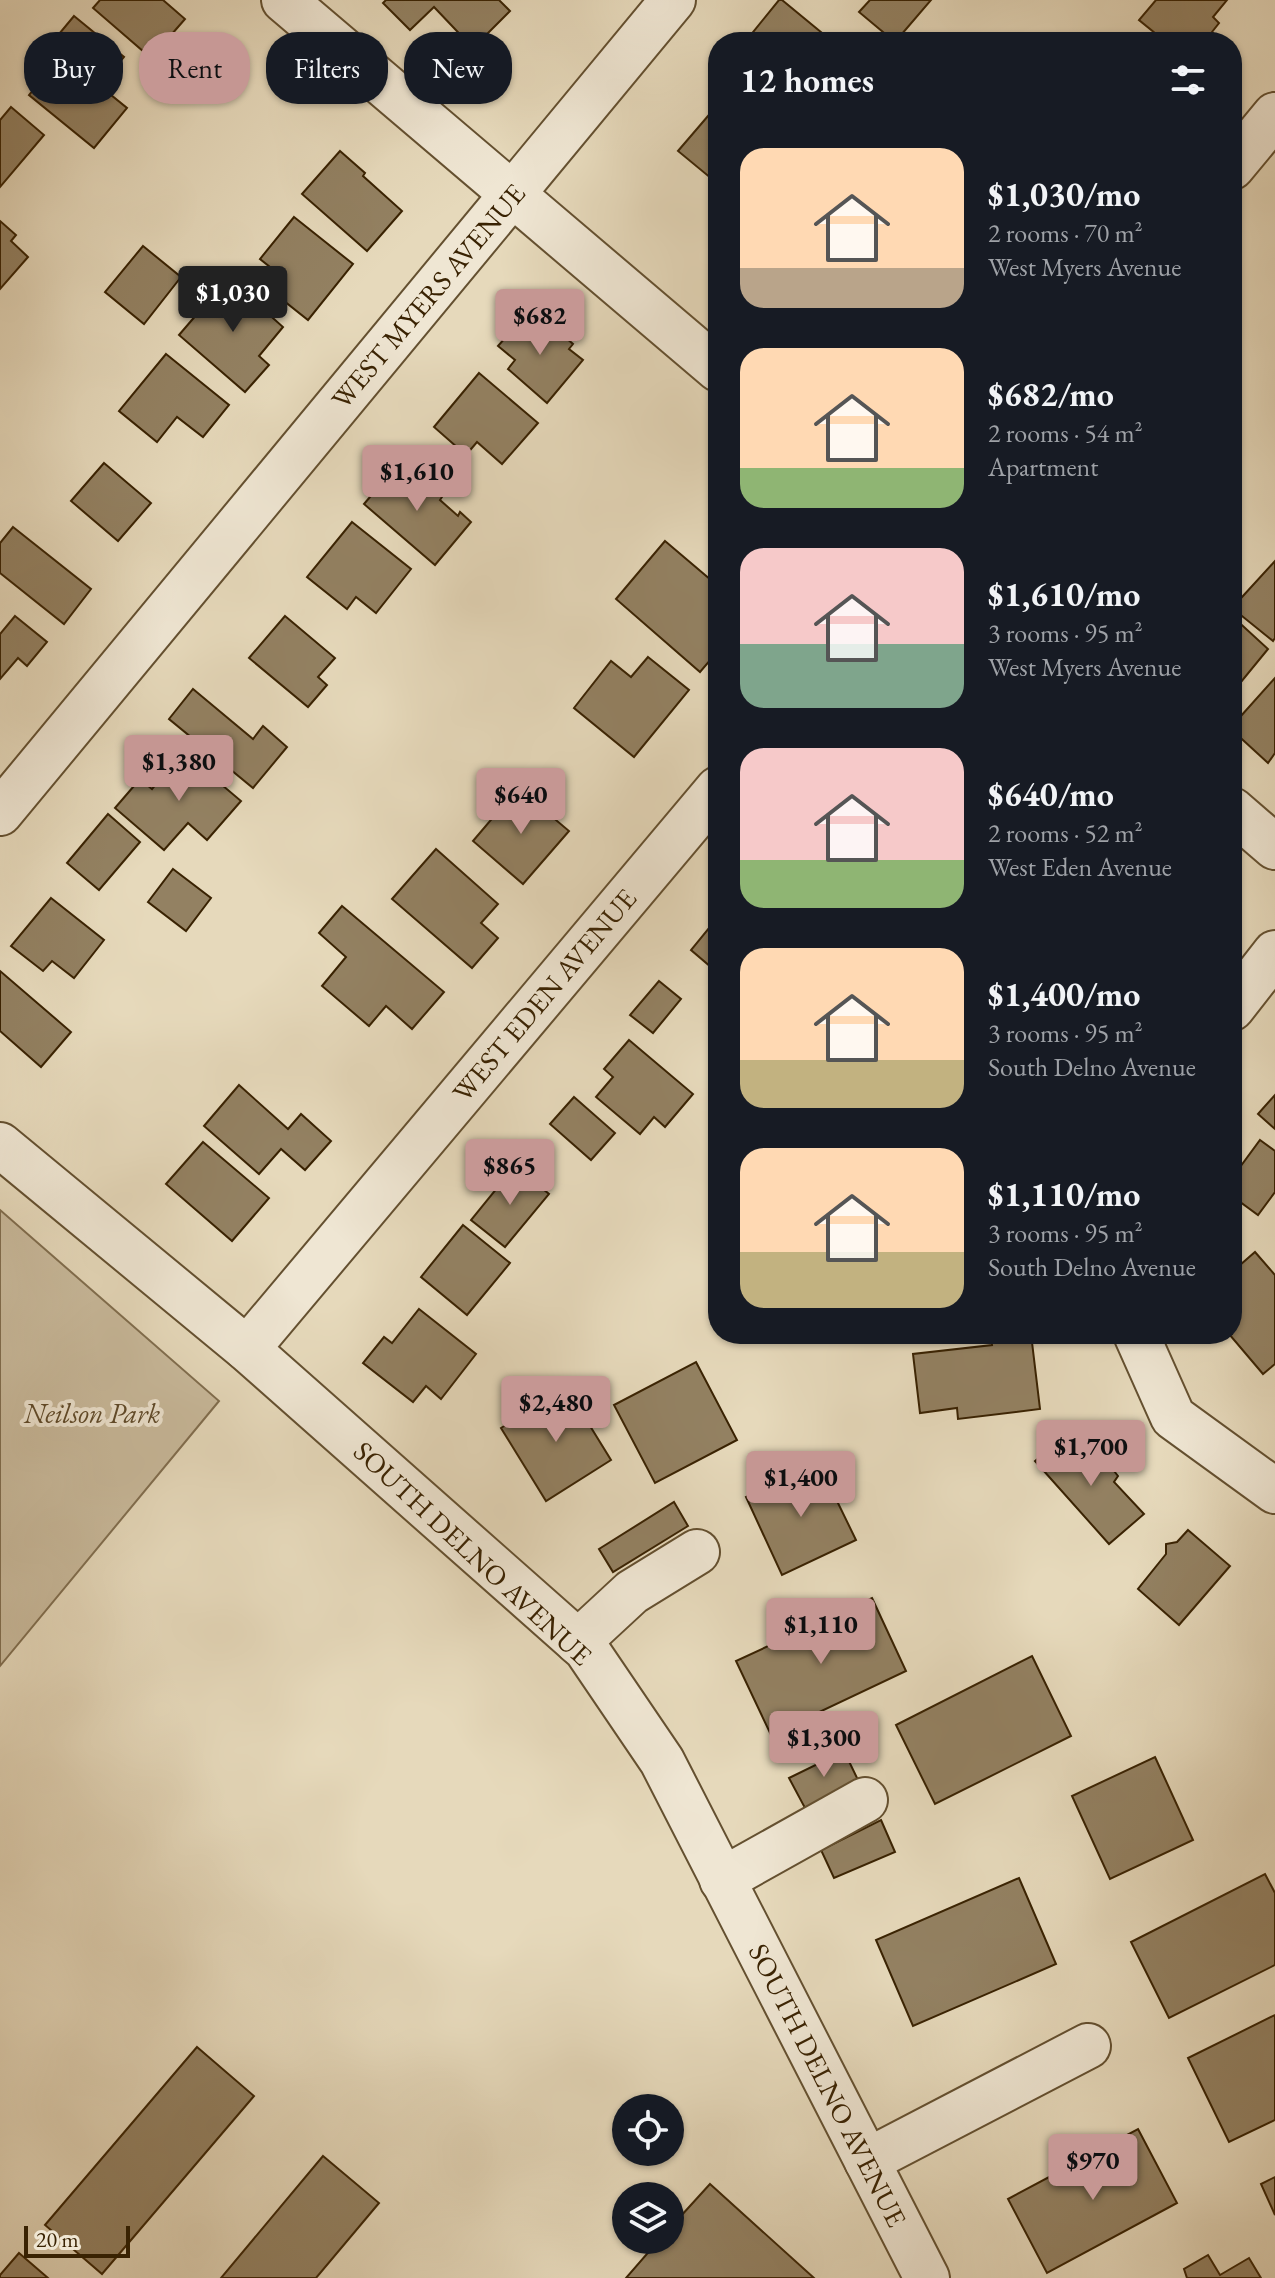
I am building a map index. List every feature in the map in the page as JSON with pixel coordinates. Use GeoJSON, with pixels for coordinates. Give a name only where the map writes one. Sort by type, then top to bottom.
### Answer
{"type":"FeatureCollection","features":[{"type":"Feature","properties":{"kind":"street"},"geometry":{"type":"LineString","coordinates":[[284,0],[708,361]]}},
{"type":"Feature","properties":{"kind":"street","name":"WEST MYERS AVENUE"},"geometry":{"type":"LineString","coordinates":[[0,813],[673,0]]}},
{"type":"Feature","properties":{"kind":"street"},"geometry":{"type":"LineString","coordinates":[[1242,155],[1275,115]]}},
{"type":"Feature","properties":{"kind":"street","name":"WEST EDEN AVENUE"},"geometry":{"type":"LineString","coordinates":[[247,1349],[708,801]]}},
{"type":"Feature","properties":{"kind":"street"},"geometry":{"type":"LineString","coordinates":[[1242,819],[1275,847]]}},
{"type":"Feature","properties":{"kind":"street"},"geometry":{"type":"LineString","coordinates":[[1242,995],[1275,953]]}},
{"type":"Feature","properties":{"kind":"street","name":"SOUTH DELNO AVENUE"},"geometry":{"type":"LineString","coordinates":[[0,1145],[247,1349],[586,1649],[662,1761],[927,2278]]}},
{"type":"Feature","properties":{"kind":"street"},"geometry":{"type":"LineString","coordinates":[[1140,1344],[1173,1417],[1275,1491]]}},
{"type":"Feature","properties":{"kind":"street"},"geometry":{"type":"LineString","coordinates":[[578,1642],[632,1592],[697,1552]]}},
{"type":"Feature","properties":{"kind":"street"},"geometry":{"type":"LineString","coordinates":[[722,1880],[865,1800]]}},
{"type":"Feature","properties":{"kind":"street"},"geometry":{"type":"LineString","coordinates":[[867,2161],[1088,2046]]}},
{"type":"Feature","properties":{"kind":"green space","name":"Neilson Park"},"geometry":{"type":"Polygon","coordinates":[[[0,1210],[219,1401],[0,1666],[0,1210]]]}},
{"type":"Feature","properties":{"kind":"building"},"geometry":{"type":"Polygon","coordinates":[[[100,0],[163,0],[185,19],[174,32],[139,32],[139,48],[93,8],[100,0]]]}},
{"type":"Feature","properties":{"kind":"building"},"geometry":{"type":"Polygon","coordinates":[[[386,0],[499,0],[510,11],[489,32],[458,32],[434,7],[410,30],[383,3],[386,0]]]}},
{"type":"Feature","properties":{"kind":"building"},"geometry":{"type":"Polygon","coordinates":[[[782,0],[821,32],[753,32],[782,0]]]}},
{"type":"Feature","properties":{"kind":"building"},"geometry":{"type":"Polygon","coordinates":[[[870,0],[931,0],[904,32],[883,32],[859,12],[870,0]]]}},
{"type":"Feature","properties":{"kind":"building"},"geometry":{"type":"Polygon","coordinates":[[[1156,0],[1227,0],[1213,17],[1219,23],[1212,32],[1154,32],[1139,20],[1156,0]]]}},
{"type":"Feature","properties":{"kind":"building"},"geometry":{"type":"Polygon","coordinates":[[[74,16],[94,32],[61,32],[74,16]]]}},
{"type":"Feature","properties":{"kind":"building"},"geometry":{"type":"Polygon","coordinates":[[[40,104],[122,104],[127,108],[94,148],[40,104]]]}},
{"type":"Feature","properties":{"kind":"building"},"geometry":{"type":"Polygon","coordinates":[[[11,107],[44,135],[0,187],[0,120],[11,107]]]}},
{"type":"Feature","properties":{"kind":"building"},"geometry":{"type":"Polygon","coordinates":[[[708,116],[708,176],[678,151],[708,116]]]}},
{"type":"Feature","properties":{"kind":"building"},"geometry":{"type":"Polygon","coordinates":[[[340,151],[402,211],[367,251],[302,194],[340,151]]]}},
{"type":"Feature","properties":{"kind":"building"},"geometry":{"type":"Polygon","coordinates":[[[294,217],[353,264],[308,320],[269,289],[280,275],[260,259],[294,217]]]}},
{"type":"Feature","properties":{"kind":"building"},"geometry":{"type":"Polygon","coordinates":[[[0,221],[16,235],[11,241],[28,257],[0,289],[0,221]]]}},
{"type":"Feature","properties":{"kind":"building"},"geometry":{"type":"Polygon","coordinates":[[[143,246],[181,277],[144,324],[105,292],[143,246]]]}},
{"type":"Feature","properties":{"kind":"building"},"geometry":{"type":"Polygon","coordinates":[[[228,278],[283,327],[259,356],[269,365],[245,392],[179,335],[228,278]]]}},
{"type":"Feature","properties":{"kind":"building"},"geometry":{"type":"Polygon","coordinates":[[[528,312],[547,329],[551,325],[573,344],[569,349],[583,360],[547,403],[508,369],[515,360],[498,346],[528,312]]]}},
{"type":"Feature","properties":{"kind":"building"},"geometry":{"type":"Polygon","coordinates":[[[166,354],[229,405],[203,437],[177,417],[157,442],[119,411],[166,354]]]}},
{"type":"Feature","properties":{"kind":"building"},"geometry":{"type":"Polygon","coordinates":[[[479,373],[538,423],[502,464],[477,442],[466,455],[434,427],[479,373]]]}},
{"type":"Feature","properties":{"kind":"building"},"geometry":{"type":"Polygon","coordinates":[[[400,462],[442,497],[440,500],[458,516],[460,512],[471,522],[435,565],[364,504],[400,462]]]}},
{"type":"Feature","properties":{"kind":"building"},"geometry":{"type":"Polygon","coordinates":[[[104,463],[151,503],[118,541],[71,501],[104,463]]]}},
{"type":"Feature","properties":{"kind":"building"},"geometry":{"type":"Polygon","coordinates":[[[352,522],[411,569],[376,613],[356,597],[347,609],[307,577],[352,522]]]}},
{"type":"Feature","properties":{"kind":"building"},"geometry":{"type":"Polygon","coordinates":[[[13,527],[91,589],[64,624],[0,573],[0,543],[13,527]]]}},
{"type":"Feature","properties":{"kind":"building"},"geometry":{"type":"Polygon","coordinates":[[[665,541],[708,578],[708,663],[700,672],[616,599],[665,541]]]}},
{"type":"Feature","properties":{"kind":"building"},"geometry":{"type":"Polygon","coordinates":[[[1275,561],[1273,641],[1242,616],[1242,597],[1275,561]]]}},
{"type":"Feature","properties":{"kind":"building"},"geometry":{"type":"Polygon","coordinates":[[[15,616],[47,642],[27,666],[18,658],[0,679],[0,634],[15,616]]]}},
{"type":"Feature","properties":{"kind":"building"},"geometry":{"type":"Polygon","coordinates":[[[285,616],[335,658],[318,677],[327,685],[308,707],[249,658],[285,616]]]}},
{"type":"Feature","properties":{"kind":"building"},"geometry":{"type":"Polygon","coordinates":[[[1242,625],[1268,649],[1242,681],[1242,625]]]}},
{"type":"Feature","properties":{"kind":"building"},"geometry":{"type":"Polygon","coordinates":[[[648,657],[689,690],[634,757],[574,708],[611,661],[631,677],[648,657]]]}},
{"type":"Feature","properties":{"kind":"building"},"geometry":{"type":"Polygon","coordinates":[[[1275,678],[1275,753],[1268,763],[1242,739],[1242,715],[1275,678]]]}},
{"type":"Feature","properties":{"kind":"building"},"geometry":{"type":"Polygon","coordinates":[[[193,689],[253,739],[263,726],[287,747],[253,788],[169,719],[193,689]]]}},
{"type":"Feature","properties":{"kind":"building"},"geometry":{"type":"Polygon","coordinates":[[[183,752],[241,801],[207,840],[188,823],[164,850],[115,808],[140,779],[152,789],[183,752]]]}},
{"type":"Feature","properties":{"kind":"building"},"geometry":{"type":"Polygon","coordinates":[[[518,788],[569,831],[523,884],[473,841],[518,788]]]}},
{"type":"Feature","properties":{"kind":"building"},"geometry":{"type":"Polygon","coordinates":[[[108,814],[140,842],[99,890],[67,863],[108,814]]]}},
{"type":"Feature","properties":{"kind":"building"},"geometry":{"type":"Polygon","coordinates":[[[436,849],[498,904],[481,923],[498,938],[472,968],[392,899],[436,849]]]}},
{"type":"Feature","properties":{"kind":"building"},"geometry":{"type":"Polygon","coordinates":[[[173,869],[211,898],[186,931],[148,902],[173,869]]]}},
{"type":"Feature","properties":{"kind":"building"},"geometry":{"type":"Polygon","coordinates":[[[51,898],[104,940],[74,978],[52,961],[43,971],[11,946],[51,898]]]}},
{"type":"Feature","properties":{"kind":"building"},"geometry":{"type":"Polygon","coordinates":[[[342,906],[444,992],[412,1029],[386,1006],[369,1026],[322,986],[346,957],[319,933],[342,906]]]}},
{"type":"Feature","properties":{"kind":"building"},"geometry":{"type":"Polygon","coordinates":[[[708,929],[708,964],[691,950],[708,929]]]}},
{"type":"Feature","properties":{"kind":"building"},"geometry":{"type":"Polygon","coordinates":[[[0,971],[71,1032],[41,1067],[0,1031],[0,971]]]}},
{"type":"Feature","properties":{"kind":"building"},"geometry":{"type":"Polygon","coordinates":[[[659,981],[681,999],[653,1033],[630,1015],[659,981]]]}},
{"type":"Feature","properties":{"kind":"building"},"geometry":{"type":"Polygon","coordinates":[[[629,1040],[693,1094],[665,1127],[654,1117],[640,1134],[596,1097],[613,1077],[604,1069],[629,1040]]]}},
{"type":"Feature","properties":{"kind":"building"},"geometry":{"type":"Polygon","coordinates":[[[239,1085],[288,1129],[301,1114],[331,1141],[305,1170],[281,1149],[259,1174],[204,1126],[239,1085]]]}},
{"type":"Feature","properties":{"kind":"building"},"geometry":{"type":"Polygon","coordinates":[[[1275,1095],[1275,1129],[1258,1114],[1275,1095]]]}},
{"type":"Feature","properties":{"kind":"building"},"geometry":{"type":"Polygon","coordinates":[[[574,1097],[615,1133],[591,1160],[550,1124],[574,1097]]]}},
{"type":"Feature","properties":{"kind":"building"},"geometry":{"type":"Polygon","coordinates":[[[1260,1140],[1275,1151],[1275,1192],[1258,1215],[1242,1203],[1242,1164],[1260,1140]]]}},
{"type":"Feature","properties":{"kind":"building"},"geometry":{"type":"Polygon","coordinates":[[[203,1142],[269,1198],[232,1241],[166,1184],[203,1142]]]}},
{"type":"Feature","properties":{"kind":"building"},"geometry":{"type":"Polygon","coordinates":[[[515,1166],[549,1194],[505,1247],[471,1220],[515,1166]]]}},
{"type":"Feature","properties":{"kind":"building"},"geometry":{"type":"Polygon","coordinates":[[[463,1225],[510,1263],[467,1315],[421,1277],[463,1225]]]}},
{"type":"Feature","properties":{"kind":"building"},"geometry":{"type":"Polygon","coordinates":[[[1255,1252],[1275,1275],[1275,1364],[1263,1374],[1238,1344],[1242,1344],[1242,1263],[1255,1252]]]}},
{"type":"Feature","properties":{"kind":"building"},"geometry":{"type":"Polygon","coordinates":[[[419,1309],[476,1354],[441,1399],[426,1386],[413,1402],[363,1363],[384,1337],[392,1343],[419,1309]]]}},
{"type":"Feature","properties":{"kind":"building"},"geometry":{"type":"Polygon","coordinates":[[[1032,1344],[1040,1409],[958,1419],[957,1408],[920,1413],[913,1354],[1032,1344]]]}},
{"type":"Feature","properties":{"kind":"building"},"geometry":{"type":"Polygon","coordinates":[[[696,1362],[737,1440],[655,1483],[614,1405],[696,1362]]]}},
{"type":"Feature","properties":{"kind":"building"},"geometry":{"type":"Polygon","coordinates":[[[566,1387],[611,1460],[546,1501],[501,1428],[566,1387]]]}},
{"type":"Feature","properties":{"kind":"building"},"geometry":{"type":"Polygon","coordinates":[[[1065,1436],[1086,1459],[1098,1451],[1118,1476],[1114,1482],[1144,1514],[1109,1544],[1035,1461],[1065,1436]]]}},
{"type":"Feature","properties":{"kind":"building"},"geometry":{"type":"Polygon","coordinates":[[[818,1462],[856,1540],[782,1575],[746,1497],[818,1462]]]}},
{"type":"Feature","properties":{"kind":"building"},"geometry":{"type":"Polygon","coordinates":[[[674,1502],[688,1526],[613,1572],[599,1549],[674,1502]]]}},
{"type":"Feature","properties":{"kind":"building"},"geometry":{"type":"Polygon","coordinates":[[[1188,1530],[1230,1566],[1179,1625],[1138,1589],[1166,1554],[1166,1544],[1177,1542],[1188,1530]]]}},
{"type":"Feature","properties":{"kind":"building"},"geometry":{"type":"Polygon","coordinates":[[[872,1598],[906,1671],[771,1735],[736,1661],[872,1598]]]}},
{"type":"Feature","properties":{"kind":"building"},"geometry":{"type":"Polygon","coordinates":[[[1032,1656],[1071,1736],[935,1804],[896,1725],[1032,1656]]]}},
{"type":"Feature","properties":{"kind":"building"},"geometry":{"type":"Polygon","coordinates":[[[844,1751],[858,1780],[805,1808],[789,1778],[844,1751]]]}},
{"type":"Feature","properties":{"kind":"building"},"geometry":{"type":"Polygon","coordinates":[[[1155,1757],[1193,1840],[1110,1879],[1072,1796],[1155,1757]]]}},
{"type":"Feature","properties":{"kind":"building"},"geometry":{"type":"Polygon","coordinates":[[[881,1820],[895,1852],[834,1878],[821,1850],[881,1820]]]}},
{"type":"Feature","properties":{"kind":"building"},"geometry":{"type":"Polygon","coordinates":[[[1265,1874],[1275,1893],[1275,1965],[1169,2018],[1131,1942],[1265,1874]]]}},
{"type":"Feature","properties":{"kind":"building"},"geometry":{"type":"Polygon","coordinates":[[[1019,1878],[1056,1964],[913,2026],[876,1940],[1019,1878]]]}},
{"type":"Feature","properties":{"kind":"building"},"geometry":{"type":"Polygon","coordinates":[[[1275,2015],[1275,2120],[1229,2142],[1188,2058],[1275,2015]]]}},
{"type":"Feature","properties":{"kind":"building"},"geometry":{"type":"Polygon","coordinates":[[[197,2047],[254,2096],[102,2274],[45,2225],[197,2047]]]}},
{"type":"Feature","properties":{"kind":"building"},"geometry":{"type":"Polygon","coordinates":[[[1138,2129],[1177,2203],[1047,2273],[1008,2199],[1068,2167],[1074,2181],[1088,2173],[1080,2160],[1138,2129]]]}},
{"type":"Feature","properties":{"kind":"building"},"geometry":{"type":"Polygon","coordinates":[[[323,2156],[379,2203],[316,2278],[221,2278],[323,2156]]]}},
{"type":"Feature","properties":{"kind":"building"},"geometry":{"type":"Polygon","coordinates":[[[1275,2177],[1275,2215],[1261,2184],[1275,2177]]]}},
{"type":"Feature","properties":{"kind":"building"},"geometry":{"type":"Polygon","coordinates":[[[710,2184],[814,2278],[626,2278],[647,2254],[684,2254],[684,2213],[710,2184]]]}},
{"type":"Feature","properties":{"kind":"building"},"geometry":{"type":"Polygon","coordinates":[[[19,2253],[48,2278],[0,2278],[19,2253]]]}},
{"type":"Feature","properties":{"kind":"building"},"geometry":{"type":"Polygon","coordinates":[[[1208,2255],[1220,2275],[1249,2258],[1261,2278],[1187,2278],[1184,2269],[1208,2255]]]}}]}
